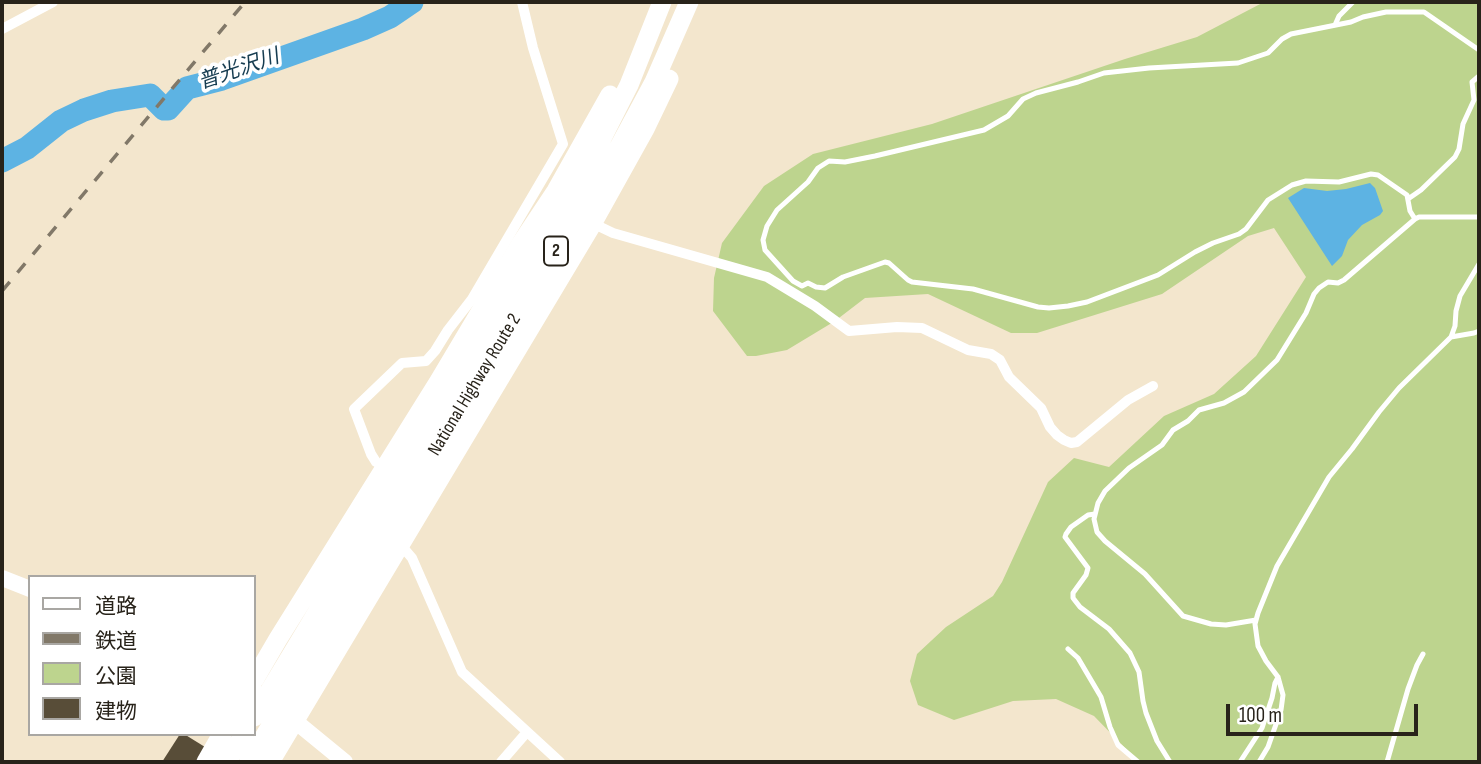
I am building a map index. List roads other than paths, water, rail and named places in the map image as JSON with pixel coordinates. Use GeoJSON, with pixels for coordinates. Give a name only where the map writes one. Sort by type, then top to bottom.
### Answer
{"type":"FeatureCollection","features":[{"type":"Feature","properties":{"kind":"highway"},"geometry":{"type":"LineString","coordinates":[[256,677],[278,639],[396,482],[504,257],[556,191],[662,2]]}},
{"type":"Feature","properties":{"kind":"highway","name":"National Highway Route 2"},"geometry":{"type":"LineString","coordinates":[[256,715],[596,150],[629,85],[662,2]]}},
{"type":"Feature","properties":{"kind":"highway","name":"National Highway Route 2"},"geometry":{"type":"LineString","coordinates":[[249,762],[396,482],[619,147],[654,82],[689,2]]}},
{"type":"Feature","properties":{"kind":"highway"},"geometry":{"type":"LineString","coordinates":[[270,762],[592,223],[645,129],[683,45],[696,2]]}},
{"type":"Feature","properties":{"kind":"highway"},"geometry":{"type":"LineString","coordinates":[[206,762],[221,736]]}},
{"type":"Feature","properties":{"kind":"highway"},"geometry":{"type":"LineString","coordinates":[[227,762],[243,736]]}},
{"type":"Feature","properties":{"kind":"main road"},"geometry":{"type":"LineString","coordinates":[[2,578],[28,588]]}},
{"type":"Feature","properties":{"kind":"main road"},"geometry":{"type":"LineString","coordinates":[[256,692],[345,762]]}},
{"type":"Feature","properties":{"kind":"street"},"geometry":{"type":"LineString","coordinates":[[2,29],[53,2]]}},
{"type":"Feature","properties":{"kind":"street"},"geometry":{"type":"LineString","coordinates":[[396,482],[371,454],[354,409],[402,363],[426,361],[504,257],[563,144],[533,48],[522,2]]}},
{"type":"Feature","properties":{"kind":"street"},"geometry":{"type":"LineString","coordinates":[[592,223],[622,236],[767,277],[815,306],[849,331],[922,328],[968,351],[991,355],[1000,360],[1009,377],[1041,408],[1057,435],[1071,443],[1077,442],[1128,400],[1153,386]]}},
{"type":"Feature","properties":{"kind":"street"},"geometry":{"type":"LineString","coordinates":[[400,547],[412,558],[462,672],[560,762]]}},
{"type":"Feature","properties":{"kind":"street"},"geometry":{"type":"LineString","coordinates":[[501,762],[527,732]]}},
{"type":"Feature","properties":{"kind":"lane"},"geometry":{"type":"LineString","coordinates":[[1335,25],[1339,16],[1353,2]]}},
{"type":"Feature","properties":{"kind":"lane"},"geometry":{"type":"LineString","coordinates":[[1415,219],[1403,191],[1378,175],[1371,174],[1339,182],[1312,181],[1292,185],[1268,200],[1239,234],[1195,251],[1158,275],[1087,302],[1049,308],[973,289],[912,282],[890,263],[885,262],[843,277],[825,288],[808,283],[802,286],[793,281],[765,250],[763,240],[767,226],[778,209],[808,182],[818,168],[829,162],[875,156],[984,130],[1008,116],[1023,99],[1104,73],[1238,62],[1268,53],[1291,34],[1386,12],[1424,12],[1479,50]]}},
{"type":"Feature","properties":{"kind":"lane"},"geometry":{"type":"LineString","coordinates":[[1408,199],[1455,157],[1463,124],[1474,100],[1472,82],[1479,76]]}},
{"type":"Feature","properties":{"kind":"lane"},"geometry":{"type":"LineString","coordinates":[[1256,620],[1226,625],[1183,616],[1145,574],[1097,532],[1094,519],[1098,503],[1105,491],[1129,468],[1162,445],[1173,430],[1199,410],[1224,403],[1244,392],[1277,360],[1320,288],[1328,282],[1338,283],[1345,280],[1419,217],[1479,217]]}},
{"type":"Feature","properties":{"kind":"lane"},"geometry":{"type":"LineString","coordinates":[[1259,762],[1268,747],[1281,710],[1283,695],[1278,677],[1258,646],[1256,620],[1277,566],[1329,477],[1399,388],[1451,337],[1460,296],[1479,264]]}},
{"type":"Feature","properties":{"kind":"lane"},"geometry":{"type":"LineString","coordinates":[[1451,337],[1479,331]]}},
{"type":"Feature","properties":{"kind":"lane"},"geometry":{"type":"LineString","coordinates":[[1096,514],[1088,514],[1070,527],[1065,537],[1088,568],[1086,576],[1073,593],[1073,598],[1080,607],[1109,629],[1130,653],[1139,672],[1146,713],[1169,762]]}},
{"type":"Feature","properties":{"kind":"lane"},"geometry":{"type":"LineString","coordinates":[[1068,649],[1078,658],[1101,697],[1118,745],[1138,762]]}},
{"type":"Feature","properties":{"kind":"lane"},"geometry":{"type":"LineString","coordinates":[[1387,762],[1408,689],[1423,654]]}},
{"type":"Feature","properties":{"kind":"lane"},"geometry":{"type":"LineString","coordinates":[[1240,762],[1262,728],[1278,677]]}},
{"type":"Feature","properties":{"kind":"water"},"geometry":{"type":"Polygon","coordinates":[[[1370,183],[1375,188],[1383,211],[1362,225],[1348,240],[1342,256],[1332,266],[1288,198],[1304,188],[1327,191],[1370,183]]]}},
{"type":"Feature","properties":{"kind":"waterway","name":"普光沢川"},"geometry":{"type":"LineString","coordinates":[[2,161],[27,148],[61,121],[84,110],[112,101],[150,95],[164,109],[168,109],[187,88],[222,79],[363,29],[390,17],[412,2]]}},
{"type":"Feature","properties":{"kind":"railway"},"geometry":{"type":"LineString","coordinates":[[2,291],[245,2]]}}]}
